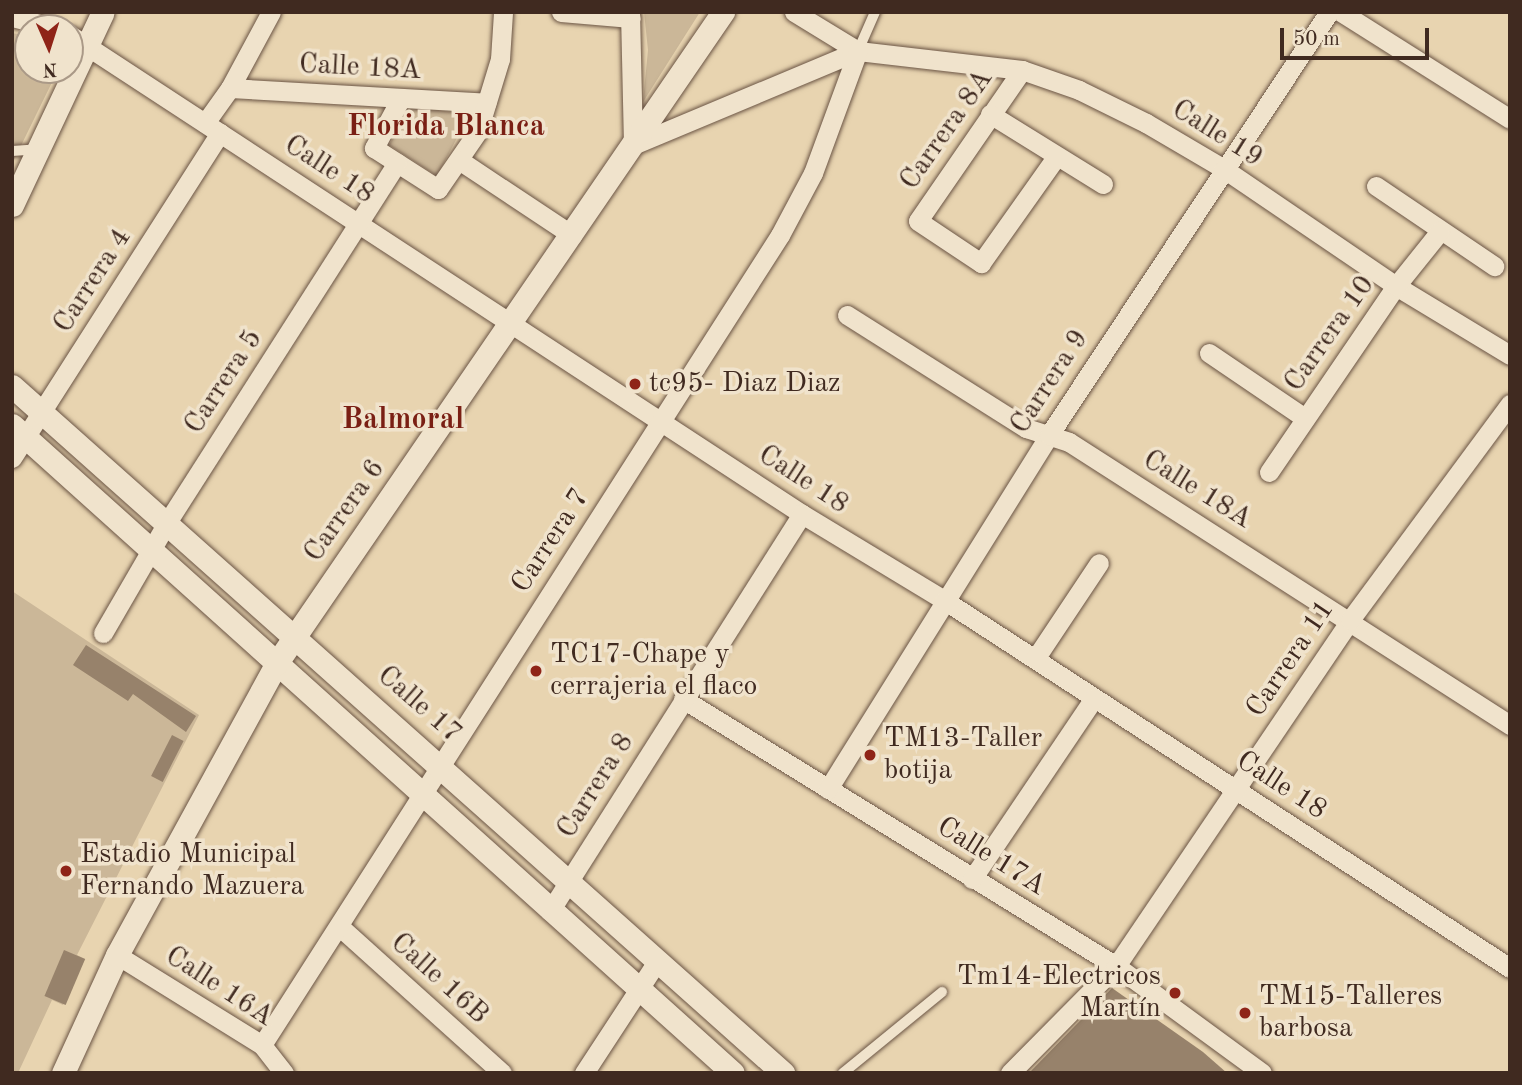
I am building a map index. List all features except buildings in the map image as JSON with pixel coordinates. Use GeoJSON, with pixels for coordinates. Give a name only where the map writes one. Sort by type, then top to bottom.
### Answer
{"type":"FeatureCollection","features":[{"type":"Feature","properties":{"kind":"street"},"geometry":{"type":"LineString","coordinates":[[84,34],[103,12]]}},
{"type":"Feature","properties":{"kind":"street","name":"Carrera 4"},"geometry":{"type":"LineString","coordinates":[[12,458],[19,431],[44,410],[212,128],[271,12]]}},
{"type":"Feature","properties":{"kind":"street"},"geometry":{"type":"LineString","coordinates":[[401,98],[374,148],[438,189],[478,131],[500,59],[503,12]]}},
{"type":"Feature","properties":{"kind":"street"},"geometry":{"type":"LineString","coordinates":[[561,12],[631,15],[633,145]]}},
{"type":"Feature","properties":{"kind":"street","name":"Carrera 6"},"geometry":{"type":"LineString","coordinates":[[63,1073],[117,955],[276,664],[723,12]]}},
{"type":"Feature","properties":{"kind":"street","name":"Calle 19"},"geometry":{"type":"LineString","coordinates":[[794,12],[858,51],[1022,70],[1079,90],[1146,122],[1224,169],[1396,286],[1510,355]]}},
{"type":"Feature","properties":{"kind":"street","name":"Carrera 9"},"geometry":{"type":"LineString","coordinates":[[828,789],[1049,435],[1329,12]]}},
{"type":"Feature","properties":{"kind":"street"},"geometry":{"type":"LineString","coordinates":[[1340,12],[1510,119]]}},
{"type":"Feature","properties":{"kind":"street","name":"Calle 18"},"geometry":{"type":"LineString","coordinates":[[84,42],[802,514],[944,600],[1510,968]]}},
{"type":"Feature","properties":{"kind":"street","name":"Calle 19"},"geometry":{"type":"LineString","coordinates":[[633,145],[858,51]]}},
{"type":"Feature","properties":{"kind":"street","name":"Carrera 7"},"geometry":{"type":"LineString","coordinates":[[262,1045],[661,422],[802,194],[858,51]]}},
{"type":"Feature","properties":{"kind":"street","name":"Carrera 8A"},"geometry":{"type":"LineString","coordinates":[[1022,70],[918,221],[981,263],[1056,157]]}},
{"type":"Feature","properties":{"kind":"street"},"geometry":{"type":"LineString","coordinates":[[12,205],[39,149],[63,84]]}},
{"type":"Feature","properties":{"kind":"street","name":"Calle 18A"},"geometry":{"type":"LineString","coordinates":[[230,88],[487,103]]}},
{"type":"Feature","properties":{"kind":"street"},"geometry":{"type":"LineString","coordinates":[[990,114],[1103,184]]}},
{"type":"Feature","properties":{"kind":"street"},"geometry":{"type":"LineString","coordinates":[[459,160],[572,235]]}},
{"type":"Feature","properties":{"kind":"street","name":"Carrera 5"},"geometry":{"type":"LineString","coordinates":[[103,633],[168,521],[397,163]]}},
{"type":"Feature","properties":{"kind":"street"},"geometry":{"type":"LineString","coordinates":[[1376,186],[1494,266]]}},
{"type":"Feature","properties":{"kind":"street","name":"Carrera 10"},"geometry":{"type":"LineString","coordinates":[[1269,472],[1396,286],[1440,231]]}},
{"type":"Feature","properties":{"kind":"street","name":"Calle 18A"},"geometry":{"type":"LineString","coordinates":[[847,315],[1026,428],[1069,442],[1510,725]]}},
{"type":"Feature","properties":{"kind":"street"},"geometry":{"type":"LineString","coordinates":[[1209,353],[1305,418]]}},
{"type":"Feature","properties":{"kind":"street","name":"Calle 17"},"geometry":{"type":"LineString","coordinates":[[12,386],[44,410],[441,764],[656,963],[783,1073]]}},
{"type":"Feature","properties":{"kind":"street","name":"Carrera 11"},"geometry":{"type":"LineString","coordinates":[[1010,1073],[1116,966],[1237,791],[1350,620],[1510,404]]}},
{"type":"Feature","properties":{"kind":"street"},"geometry":{"type":"LineString","coordinates":[[19,431],[276,664],[424,790],[550,911],[733,1073]]}},
{"type":"Feature","properties":{"kind":"street","name":"Carrera 8"},"geometry":{"type":"LineString","coordinates":[[550,911],[802,514]]}},
{"type":"Feature","properties":{"kind":"street"},"geometry":{"type":"LineString","coordinates":[[1035,659],[1099,563]]}},
{"type":"Feature","properties":{"kind":"street"},"geometry":{"type":"LineString","coordinates":[[972,879],[1094,698]]}},
{"type":"Feature","properties":{"kind":"street","name":"Calle 17A"},"geometry":{"type":"LineString","coordinates":[[683,699],[1116,966],[1262,1073]]}},
{"type":"Feature","properties":{"kind":"street","name":"Calle 16B"},"geometry":{"type":"LineString","coordinates":[[340,927],[502,1073]]}},
{"type":"Feature","properties":{"kind":"street","name":"Calle 16A"},"geometry":{"type":"LineString","coordinates":[[117,955],[262,1045],[284,1073]]}},
{"type":"Feature","properties":{"kind":"street"},"geometry":{"type":"LineString","coordinates":[[584,1073],[656,963]]}},
{"type":"Feature","properties":{"kind":"lane"},"geometry":{"type":"LineString","coordinates":[[858,51],[874,12]]}},
{"type":"Feature","properties":{"kind":"lane"},"geometry":{"type":"LineString","coordinates":[[12,151],[39,149]]}},
{"type":"Feature","properties":{"kind":"lane"},"geometry":{"type":"LineString","coordinates":[[843,1073],[943,992]]}},
{"type":"Feature","properties":{"kind":"shaded area"},"geometry":{"type":"Polygon","coordinates":[[[644,12],[700,12],[643,102],[648,50],[644,12]]]}},
{"type":"Feature","properties":{"kind":"shaded area"},"geometry":{"type":"Polygon","coordinates":[[[12,33],[14,84],[51,84],[12,164],[12,33]]]}},
{"type":"Feature","properties":{"kind":"shaded area"},"geometry":{"type":"Polygon","coordinates":[[[412,106],[469,115],[437,176],[389,145],[412,106]]]}},
{"type":"Feature","properties":{"kind":"shaded area","name":"Estadio Municipal Fernando Mazuera"},"geometry":{"type":"Polygon","coordinates":[[[12,591],[199,715],[77,955],[85,959],[63,1005],[52,1000],[18,1073],[12,1073],[12,591]]]}},
{"type":"Feature","properties":{"kind":"place","name":"tc95- Diaz Diaz"},"geometry":{"type":"Point","coordinates":[635,384]}},
{"type":"Feature","properties":{"kind":"place","name":"TC17-Chape y cerrajeria el flaco"},"geometry":{"type":"Point","coordinates":[536,671]}},
{"type":"Feature","properties":{"kind":"place","name":"TM13-Taller botija"},"geometry":{"type":"Point","coordinates":[870,755]}},
{"type":"Feature","properties":{"kind":"place","name":"Estadio Municipal Fernando Mazuera"},"geometry":{"type":"Point","coordinates":[66,871]}},
{"type":"Feature","properties":{"kind":"place","name":"Tm14-Electricos Martín"},"geometry":{"type":"Point","coordinates":[1175,993]}},
{"type":"Feature","properties":{"kind":"place","name":"TM15-Talleres barbosa"},"geometry":{"type":"Point","coordinates":[1245,1013]}},
{"type":"Feature","properties":{"kind":"district","name":"Florida Blanca"},"geometry":{"type":"Point","coordinates":[446,127]}},
{"type":"Feature","properties":{"kind":"district","name":"Balmoral"},"geometry":{"type":"Point","coordinates":[403,420]}}]}
